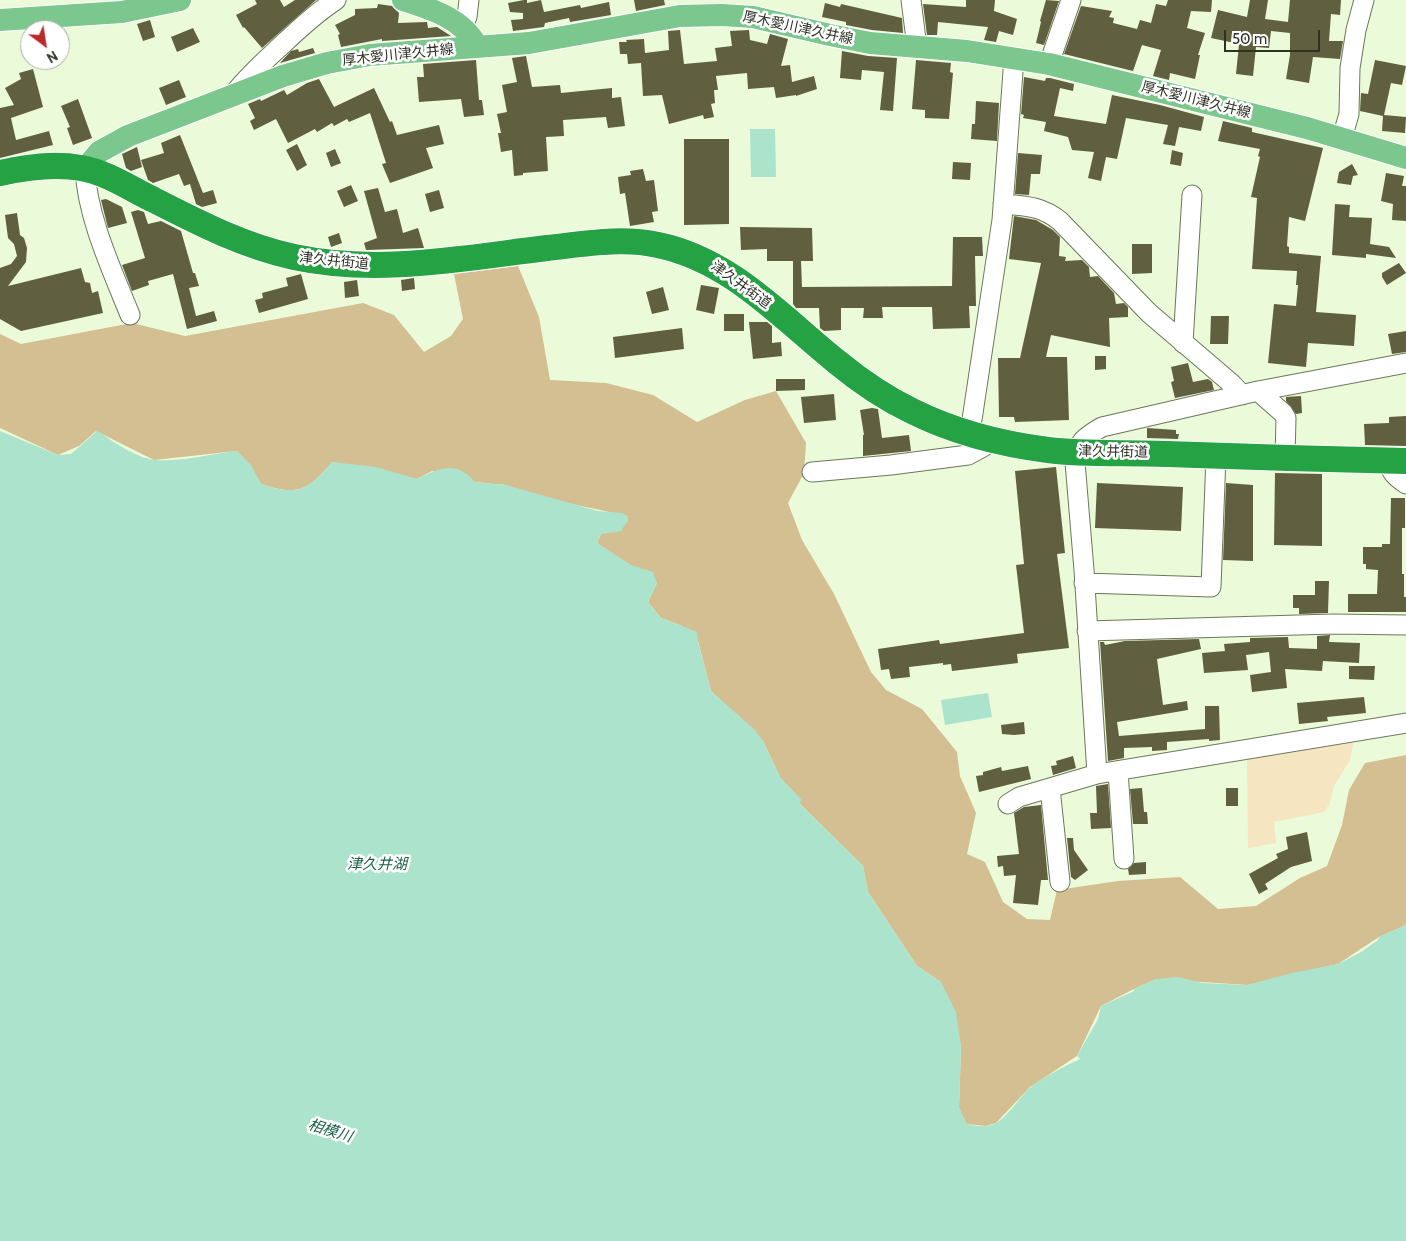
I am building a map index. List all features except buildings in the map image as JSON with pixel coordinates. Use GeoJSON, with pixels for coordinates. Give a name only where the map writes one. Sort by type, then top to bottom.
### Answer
{"type":"FeatureCollection","features":[{"type":"Feature","properties":{"kind":"highway","name":"津久井街道"},"geometry":{"type":"LineString","coordinates":[[0,173],[45,166],[85,169],[111,179],[199,223],[251,245],[321,262],[355,265],[409,264],[614,241],[643,242],[678,250],[708,261],[735,278],[841,366],[871,388],[919,414],[981,436],[1044,449],[1076,452],[1397,461]]}},
{"type":"Feature","properties":{"kind":"main road"},"geometry":{"type":"LineString","coordinates":[[0,20],[122,12],[180,0]]}},
{"type":"Feature","properties":{"kind":"main road"},"geometry":{"type":"LineString","coordinates":[[403,0],[448,16],[461,27],[477,46]]}},
{"type":"Feature","properties":{"kind":"main road","name":"厚木愛川津久井線"},"geometry":{"type":"LineString","coordinates":[[85,169],[99,152],[120,139],[283,76],[326,63],[370,55],[543,41],[680,16],[696,7],[722,14],[753,17],[870,43],[968,51],[1049,64],[1342,138],[1406,158]]}},
{"type":"Feature","properties":{"kind":"street"},"geometry":{"type":"LineString","coordinates":[[234,95],[243,81],[325,7],[336,0]]}},
{"type":"Feature","properties":{"kind":"street"},"geometry":{"type":"LineString","coordinates":[[461,27],[467,17],[469,0]]}},
{"type":"Feature","properties":{"kind":"street"},"geometry":{"type":"LineString","coordinates":[[911,0],[917,47]]}},
{"type":"Feature","properties":{"kind":"street"},"geometry":{"type":"LineString","coordinates":[[1049,64],[1071,0]]}},
{"type":"Feature","properties":{"kind":"street"},"geometry":{"type":"LineString","coordinates":[[1342,138],[1349,114],[1350,68],[1356,30],[1364,0]]}},
{"type":"Feature","properties":{"kind":"street"},"geometry":{"type":"LineString","coordinates":[[812,472],[891,465],[968,455],[983,447],[981,436],[1003,204],[1014,58]]}},
{"type":"Feature","properties":{"kind":"street"},"geometry":{"type":"LineString","coordinates":[[85,169],[89,197],[108,259],[130,315]]}},
{"type":"Feature","properties":{"kind":"street"},"geometry":{"type":"LineString","coordinates":[[1183,342],[1194,279],[1184,221],[1192,194]]}},
{"type":"Feature","properties":{"kind":"street"},"geometry":{"type":"LineString","coordinates":[[1003,204],[1036,207],[1053,216],[1070,229],[1149,313],[1232,384],[1283,413],[1286,418],[1284,458]]}},
{"type":"Feature","properties":{"kind":"street"},"geometry":{"type":"LineString","coordinates":[[1097,774],[1075,462],[1076,452],[1081,442],[1102,427],[1250,393],[1406,363]]}},
{"type":"Feature","properties":{"kind":"street"},"geometry":{"type":"LineString","coordinates":[[1084,583],[1211,587],[1216,456]]}},
{"type":"Feature","properties":{"kind":"street"},"geometry":{"type":"LineString","coordinates":[[1397,461],[1390,471],[1406,484]]}},
{"type":"Feature","properties":{"kind":"street"},"geometry":{"type":"LineString","coordinates":[[1087,632],[1333,624],[1406,625]]}},
{"type":"Feature","properties":{"kind":"street"},"geometry":{"type":"LineString","coordinates":[[1008,804],[1019,797],[1097,774],[1406,723]]}},
{"type":"Feature","properties":{"kind":"street"},"geometry":{"type":"LineString","coordinates":[[1118,771],[1124,859]]}},
{"type":"Feature","properties":{"kind":"street"},"geometry":{"type":"LineString","coordinates":[[1050,788],[1060,882]]}},
{"type":"Feature","properties":{"kind":"shaded area"},"geometry":{"type":"Polygon","coordinates":[[[518,266],[539,317],[550,380],[606,383],[653,395],[697,422],[745,400],[776,391],[806,443],[804,473],[788,503],[802,540],[834,594],[871,672],[886,690],[922,709],[957,752],[960,776],[976,813],[967,854],[985,862],[1003,902],[1027,919],[1050,920],[1057,890],[1118,881],[1180,877],[1218,909],[1256,906],[1300,878],[1327,866],[1342,825],[1349,790],[1365,763],[1406,755],[1406,925],[1379,937],[1338,964],[1247,985],[1156,979],[1101,1006],[1077,1056],[1030,1087],[996,1123],[986,1126],[966,1124],[959,1108],[961,1046],[941,982],[917,966],[868,892],[863,866],[800,804],[780,777],[763,741],[711,691],[698,641],[682,626],[661,618],[648,602],[657,583],[597,543],[601,534],[623,515],[540,497],[506,485],[475,482],[432,471],[417,479],[332,462],[324,472],[308,485],[293,490],[284,490],[261,484],[250,465],[237,451],[154,460],[96,431],[79,446],[58,455],[0,428],[0,334],[21,344],[132,323],[185,336],[363,303],[394,315],[424,352],[451,336],[463,319],[454,274],[518,266]]]}},
{"type":"Feature","properties":{"kind":"shaded area"},"geometry":{"type":"Polygon","coordinates":[[[1349,741],[1353,744],[1350,760],[1334,786],[1330,803],[1324,812],[1274,822],[1276,843],[1248,848],[1247,756],[1349,741]]]}},
{"type":"Feature","properties":{"kind":"water"},"geometry":{"type":"Polygon","coordinates":[[[750,129],[775,129],[776,177],[751,177],[750,129]]]}},
{"type":"Feature","properties":{"kind":"water","name":"津久井湖"},"geometry":{"type":"Polygon","coordinates":[[[96,430],[132,453],[148,459],[186,459],[237,451],[251,465],[261,484],[284,490],[293,490],[308,485],[324,472],[332,462],[376,467],[417,479],[440,469],[455,468],[468,475],[475,482],[506,485],[598,511],[622,513],[628,516],[628,521],[622,529],[623,531],[601,534],[597,543],[631,565],[653,572],[657,583],[648,602],[661,618],[697,632],[711,691],[755,730],[763,741],[780,777],[801,799],[800,804],[863,866],[868,892],[917,966],[941,982],[956,1012],[961,1046],[959,1108],[967,1124],[984,1126],[999,1121],[1032,1086],[1055,1071],[1080,1059],[1077,1056],[1098,1019],[1101,1006],[1156,979],[1178,977],[1202,983],[1247,985],[1292,973],[1338,964],[1361,952],[1378,940],[1379,937],[1406,925],[1406,1241],[0,1241],[0,431],[58,455],[71,454],[96,430]]]}},
{"type":"Feature","properties":{"kind":"water"},"geometry":{"type":"Polygon","coordinates":[[[988,693],[992,717],[945,725],[941,700],[988,693]]]}},
{"type":"Feature","properties":{"kind":"water label","name":"相模川"},"geometry":{"type":"Point","coordinates":[330,1131]}}]}
